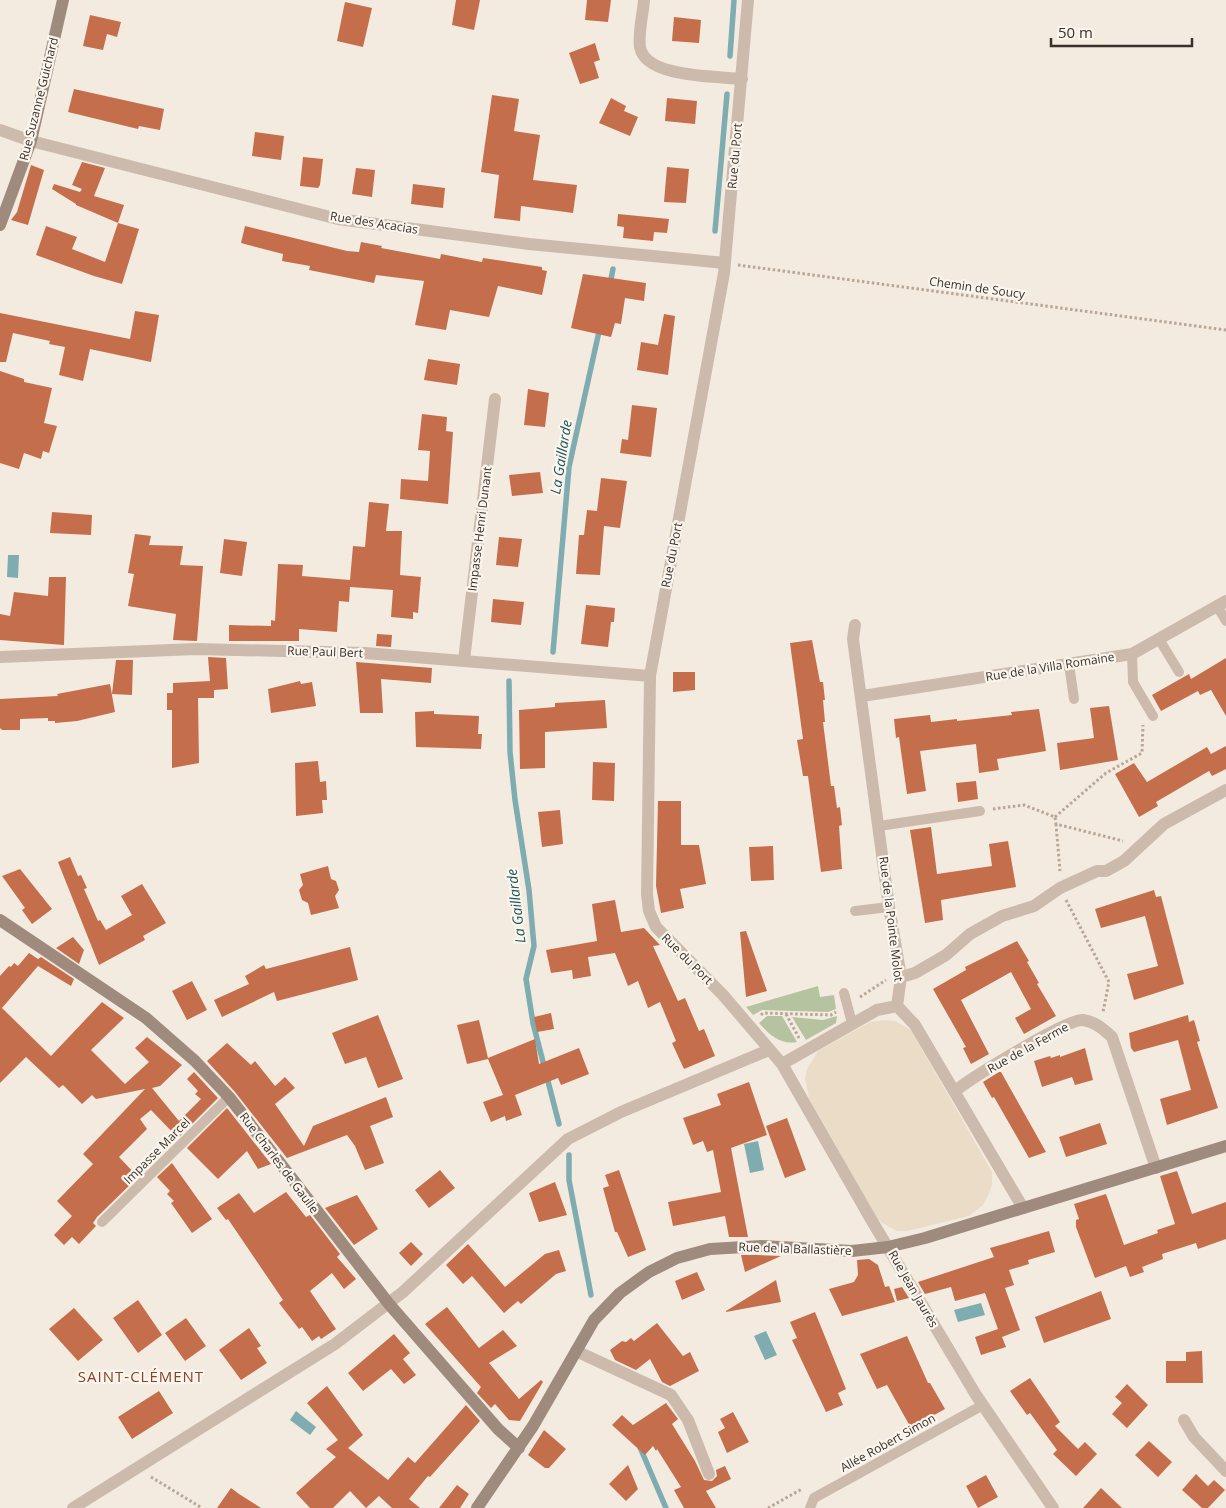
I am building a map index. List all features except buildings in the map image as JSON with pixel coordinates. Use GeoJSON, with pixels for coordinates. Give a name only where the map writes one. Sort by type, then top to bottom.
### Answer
{"type":"FeatureCollection","features":[{"type":"Feature","properties":{"kind":"street","name":"Rue Suzanne Guichard"},"geometry":{"type":"LineString","coordinates":[[0,225],[31,141],[63,0]]}},
{"type":"Feature","properties":{"kind":"street"},"geometry":{"type":"LineString","coordinates":[[644,0],[640,46],[650,63],[666,70],[742,79]]}},
{"type":"Feature","properties":{"kind":"street","name":"Rue du Port"},"geometry":{"type":"LineString","coordinates":[[748,0],[725,263],[650,676],[647,894],[650,911],[656,927],[723,995],[782,1064]]}},
{"type":"Feature","properties":{"kind":"street","name":"Rue des Acacias"},"geometry":{"type":"LineString","coordinates":[[0,130],[31,141],[338,219],[529,244],[725,263]]}},
{"type":"Feature","properties":{"kind":"street","name":"Impasse Henri Dunant"},"geometry":{"type":"LineString","coordinates":[[464,660],[495,399]]}},
{"type":"Feature","properties":{"kind":"street","name":"Rue de la Villa Romaine"},"geometry":{"type":"LineString","coordinates":[[862,696],[1132,654],[1222,604]]}},
{"type":"Feature","properties":{"kind":"street","name":"Rue de la Pointe Molot"},"geometry":{"type":"LineString","coordinates":[[855,625],[853,639],[889,907],[901,977],[897,1006]]}},
{"type":"Feature","properties":{"kind":"street","name":"Rue Paul Bert"},"geometry":{"type":"LineString","coordinates":[[0,657],[196,649],[365,653],[650,676]]}},
{"type":"Feature","properties":{"kind":"street"},"geometry":{"type":"LineString","coordinates":[[901,977],[915,973],[946,955],[970,934],[1002,916],[1034,906],[1060,888],[1097,871],[1106,871],[1124,861],[1164,824],[1226,790]]}},
{"type":"Feature","properties":{"kind":"street","name":"Rue Charles de Gaulle"},"geometry":{"type":"LineString","coordinates":[[0,920],[146,1018],[196,1062],[229,1097],[389,1304],[498,1429],[519,1448]]}},
{"type":"Feature","properties":{"kind":"street"},"geometry":{"type":"LineString","coordinates":[[782,1064],[877,1010],[897,1006],[915,1025],[1023,1208]]}},
{"type":"Feature","properties":{"kind":"street","name":"Rue de la Ferme"},"geometry":{"type":"LineString","coordinates":[[955,1090],[1058,1028],[1081,1019],[1100,1025]]}},
{"type":"Feature","properties":{"kind":"street"},"geometry":{"type":"LineString","coordinates":[[1100,1025],[1112,1037],[1156,1168]]}},
{"type":"Feature","properties":{"kind":"street"},"geometry":{"type":"LineString","coordinates":[[73,1508],[335,1344],[389,1304],[568,1139],[621,1112],[769,1050]]}},
{"type":"Feature","properties":{"kind":"street","name":"Rue Jean Jaurès"},"geometry":{"type":"LineString","coordinates":[[782,1064],[888,1247],[983,1405],[1054,1508]]}},
{"type":"Feature","properties":{"kind":"street","name":"Rue de la Ballastière"},"geometry":{"type":"LineString","coordinates":[[477,1508],[519,1448],[594,1320],[620,1293],[649,1272],[696,1252],[735,1246],[852,1251],[888,1247],[925,1238],[1226,1146]]}},
{"type":"Feature","properties":{"kind":"street"},"geometry":{"type":"LineString","coordinates":[[576,1351],[671,1395],[685,1414],[709,1474]]}},
{"type":"Feature","properties":{"kind":"street"},"geometry":{"type":"LineString","coordinates":[[1184,1420],[1194,1437],[1226,1471]]}},
{"type":"Feature","properties":{"kind":"lane"},"geometry":{"type":"LineString","coordinates":[[1222,604],[1226,622]]}},
{"type":"Feature","properties":{"kind":"lane"},"geometry":{"type":"LineString","coordinates":[[1159,639],[1179,672]]}},
{"type":"Feature","properties":{"kind":"lane"},"geometry":{"type":"LineString","coordinates":[[1132,654],[1134,682],[1153,716]]}},
{"type":"Feature","properties":{"kind":"lane"},"geometry":{"type":"LineString","coordinates":[[1069,664],[1074,699]]}},
{"type":"Feature","properties":{"kind":"lane"},"geometry":{"type":"LineString","coordinates":[[879,826],[980,811]]}},
{"type":"Feature","properties":{"kind":"lane"},"geometry":{"type":"LineString","coordinates":[[855,911],[889,907]]}},
{"type":"Feature","properties":{"kind":"lane"},"geometry":{"type":"LineString","coordinates":[[844,993],[852,1023]]}},
{"type":"Feature","properties":{"kind":"lane","name":"Impasse Marcel"},"geometry":{"type":"LineString","coordinates":[[102,1222],[229,1097]]}},
{"type":"Feature","properties":{"kind":"lane","name":"Allée Robert Simon"},"geometry":{"type":"LineString","coordinates":[[810,1508],[814,1498],[983,1405]]}},
{"type":"Feature","properties":{"kind":"path","name":"Chemin de Soucy"},"geometry":{"type":"LineString","coordinates":[[725,263],[1226,330]]}},
{"type":"Feature","properties":{"kind":"path"},"geometry":{"type":"LineString","coordinates":[[1055,817],[1106,773],[1142,753],[1142,725],[1153,716]]}},
{"type":"Feature","properties":{"kind":"path"},"geometry":{"type":"LineString","coordinates":[[980,811],[1024,805],[1055,817]]}},
{"type":"Feature","properties":{"kind":"path"},"geometry":{"type":"LineString","coordinates":[[1055,817],[1061,880],[1060,888],[1110,982],[1100,1025]]}},
{"type":"Feature","properties":{"kind":"path"},"geometry":{"type":"LineString","coordinates":[[1056,824],[1140,846]]}},
{"type":"Feature","properties":{"kind":"path"},"geometry":{"type":"LineString","coordinates":[[749,1026],[763,1014],[831,1015],[847,1007],[883,980],[901,977]]}},
{"type":"Feature","properties":{"kind":"path"},"geometry":{"type":"LineString","coordinates":[[786,1014],[801,1041]]}},
{"type":"Feature","properties":{"kind":"path"},"geometry":{"type":"LineString","coordinates":[[135,1468],[202,1508]]}},
{"type":"Feature","properties":{"kind":"green space"},"geometry":{"type":"Polygon","coordinates":[[[818,986],[820,997],[834,995],[836,1009],[828,1012],[762,1010],[753,1015],[746,1007],[818,986]]]}},
{"type":"Feature","properties":{"kind":"green space"},"geometry":{"type":"Polygon","coordinates":[[[767,1016],[782,1016],[797,1042],[785,1042],[767,1031],[759,1023],[767,1016]]]}},
{"type":"Feature","properties":{"kind":"green space"},"geometry":{"type":"Polygon","coordinates":[[[837,1016],[836,1023],[806,1040],[792,1017],[823,1020],[837,1016]]]}},
{"type":"Feature","properties":{"kind":"shaded area"},"geometry":{"type":"Polygon","coordinates":[[[895,1021],[911,1030],[992,1172],[992,1185],[988,1196],[983,1205],[969,1216],[907,1231],[897,1231],[882,1223],[877,1218],[809,1098],[805,1078],[807,1069],[818,1051],[870,1022],[895,1021]]]}},
{"type":"Feature","properties":{"kind":"water"},"geometry":{"type":"Polygon","coordinates":[[[8,555],[19,555],[18,578],[7,577],[8,555]]]}},
{"type":"Feature","properties":{"kind":"water"},"geometry":{"type":"Polygon","coordinates":[[[758,1141],[764,1170],[750,1173],[744,1144],[758,1141]]]}},
{"type":"Feature","properties":{"kind":"water"},"geometry":{"type":"Polygon","coordinates":[[[981,1303],[985,1315],[958,1322],[954,1310],[981,1303]]]}},
{"type":"Feature","properties":{"kind":"water"},"geometry":{"type":"Polygon","coordinates":[[[766,1331],[777,1355],[765,1360],[754,1336],[766,1331]]]}},
{"type":"Feature","properties":{"kind":"water"},"geometry":{"type":"Polygon","coordinates":[[[296,1411],[316,1427],[310,1435],[290,1420],[296,1411]]]}},
{"type":"Feature","properties":{"kind":"waterway","name":"La Gaillarde"},"geometry":{"type":"LineString","coordinates":[[730,56],[734,0]]}},
{"type":"Feature","properties":{"kind":"waterway","name":"La Gaillarde"},"geometry":{"type":"LineString","coordinates":[[715,231],[727,94]]}},
{"type":"Feature","properties":{"kind":"waterway","name":"La Gaillarde"},"geometry":{"type":"LineString","coordinates":[[610,284],[613,269]]}},
{"type":"Feature","properties":{"kind":"waterway","name":"La Gaillarde"},"geometry":{"type":"LineString","coordinates":[[553,652],[569,467],[600,327]]}},
{"type":"Feature","properties":{"kind":"waterway","name":"La Gaillarde"},"geometry":{"type":"LineString","coordinates":[[509,681],[510,752],[515,800],[529,890],[534,946],[526,979],[533,1023],[559,1124]]}},
{"type":"Feature","properties":{"kind":"waterway","name":"La Gaillarde"},"geometry":{"type":"LineString","coordinates":[[569,1155],[569,1180],[591,1295]]}},
{"type":"Feature","properties":{"kind":"waterway","name":"La Gaillarde"},"geometry":{"type":"LineString","coordinates":[[639,1445],[666,1508]]}},
{"type":"Feature","properties":{"kind":"district","name":"SAINT-CLÉMENT"},"geometry":{"type":"Point","coordinates":[141,1377]}}]}
